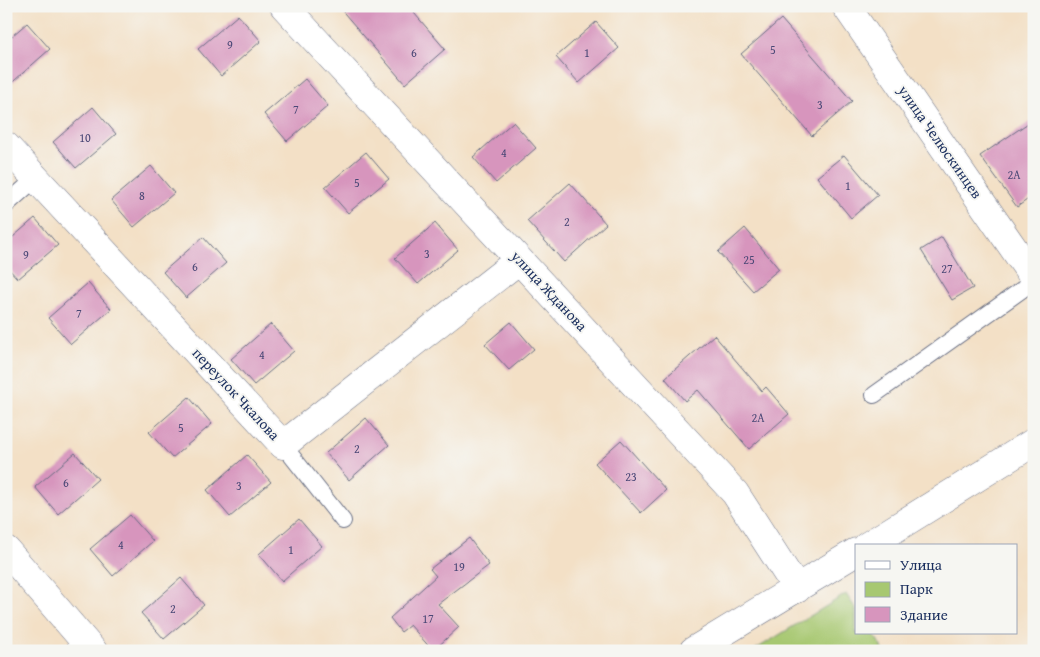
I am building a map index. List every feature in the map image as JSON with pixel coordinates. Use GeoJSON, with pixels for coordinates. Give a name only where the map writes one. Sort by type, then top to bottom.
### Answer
{"type":"FeatureCollection","features":[{"type":"Feature","properties":{"kind":"street","name":"улица Жданова"},"geometry":{"type":"LineString","coordinates":[[284,6],[735,493],[797,589]]}},
{"type":"Feature","properties":{"kind":"street","name":"улица Челюскинцев"},"geometry":{"type":"LineString","coordinates":[[846,6],[1034,279]]}},
{"type":"Feature","properties":{"kind":"street","name":"переулок Чкалова"},"geometry":{"type":"LineString","coordinates":[[6,146],[283,445],[519,260]]}},
{"type":"Feature","properties":{"kind":"street"},"geometry":{"type":"LineString","coordinates":[[870,544],[1034,442]]}},
{"type":"Feature","properties":{"kind":"street"},"geometry":{"type":"LineString","coordinates":[[6,550],[93,651]]}},
{"type":"Feature","properties":{"kind":"street"},"geometry":{"type":"LineString","coordinates":[[693,651],[855,553]]}},
{"type":"Feature","properties":{"kind":"lane"},"geometry":{"type":"LineString","coordinates":[[6,205],[36,178]]}},
{"type":"Feature","properties":{"kind":"lane"},"geometry":{"type":"LineString","coordinates":[[874,394],[1034,279]]}},
{"type":"Feature","properties":{"kind":"lane"},"geometry":{"type":"LineString","coordinates":[[283,445],[343,521]]}},
{"type":"Feature","properties":{"kind":"green space"},"geometry":{"type":"Polygon","coordinates":[[[846,594],[855,608],[855,634],[874,634],[884,651],[753,651],[846,594]]]}},
{"type":"Feature","properties":{"kind":"building"},"geometry":{"type":"Polygon","coordinates":[[[338,6],[408,6],[445,49],[405,84],[338,6]]]}},
{"type":"Feature","properties":{"kind":"building"},"geometry":{"type":"Polygon","coordinates":[[[238,15],[261,41],[221,76],[198,49],[238,15]]]}},
{"type":"Feature","properties":{"kind":"building"},"geometry":{"type":"Polygon","coordinates":[[[781,19],[852,101],[812,136],[741,54],[781,19]]]}},
{"type":"Feature","properties":{"kind":"building"},"geometry":{"type":"Polygon","coordinates":[[[596,22],[619,48],[579,83],[556,57],[596,22]]]}},
{"type":"Feature","properties":{"kind":"building"},"geometry":{"type":"Polygon","coordinates":[[[27,23],[50,49],[6,88],[6,41],[27,23]]]}},
{"type":"Feature","properties":{"kind":"building"},"geometry":{"type":"Polygon","coordinates":[[[305,79],[328,106],[287,141],[264,114],[305,79]]]}},
{"type":"Feature","properties":{"kind":"building"},"geometry":{"type":"Polygon","coordinates":[[[93,107],[116,134],[76,168],[53,142],[93,107]]]}},
{"type":"Feature","properties":{"kind":"building"},"geometry":{"type":"Polygon","coordinates":[[[1034,119],[1034,195],[1017,207],[980,156],[1034,119]]]}},
{"type":"Feature","properties":{"kind":"building"},"geometry":{"type":"Polygon","coordinates":[[[513,122],[536,148],[496,183],[473,157],[513,122]]]}},
{"type":"Feature","properties":{"kind":"building"},"geometry":{"type":"Polygon","coordinates":[[[366,152],[389,179],[348,213],[325,187],[366,152]]]}},
{"type":"Feature","properties":{"kind":"building"},"geometry":{"type":"Polygon","coordinates":[[[844,155],[878,195],[851,218],[817,177],[844,155]]]}},
{"type":"Feature","properties":{"kind":"building"},"geometry":{"type":"Polygon","coordinates":[[[151,166],[174,193],[134,227],[111,200],[151,166]]]}},
{"type":"Feature","properties":{"kind":"building"},"geometry":{"type":"Polygon","coordinates":[[[570,183],[606,224],[564,262],[527,221],[570,183]]]}},
{"type":"Feature","properties":{"kind":"building"},"geometry":{"type":"Polygon","coordinates":[[[35,218],[58,245],[18,279],[6,266],[6,243],[35,218]]]}},
{"type":"Feature","properties":{"kind":"building"},"geometry":{"type":"Polygon","coordinates":[[[435,223],[458,250],[418,284],[395,258],[435,223]]]}},
{"type":"Feature","properties":{"kind":"building"},"geometry":{"type":"Polygon","coordinates":[[[745,228],[779,269],[753,291],[718,252],[745,228]]]}},
{"type":"Feature","properties":{"kind":"building"},"geometry":{"type":"Polygon","coordinates":[[[203,237],[226,263],[186,298],[163,272],[203,237]]]}},
{"type":"Feature","properties":{"kind":"building"},"geometry":{"type":"Polygon","coordinates":[[[942,237],[973,288],[952,300],[921,250],[942,237]]]}},
{"type":"Feature","properties":{"kind":"building"},"geometry":{"type":"Polygon","coordinates":[[[88,283],[111,309],[71,344],[48,318],[88,283]]]}},
{"type":"Feature","properties":{"kind":"building"},"geometry":{"type":"Polygon","coordinates":[[[511,322],[534,349],[509,370],[485,344],[511,322]]]}},
{"type":"Feature","properties":{"kind":"building"},"geometry":{"type":"Polygon","coordinates":[[[271,324],[294,351],[254,385],[231,359],[271,324]]]}},
{"type":"Feature","properties":{"kind":"building"},"geometry":{"type":"Polygon","coordinates":[[[714,335],[762,391],[766,387],[789,414],[749,449],[698,390],[685,401],[665,378],[714,335]]]}},
{"type":"Feature","properties":{"kind":"building"},"geometry":{"type":"Polygon","coordinates":[[[189,397],[212,424],[172,458],[149,432],[189,397]]]}},
{"type":"Feature","properties":{"kind":"building"},"geometry":{"type":"Polygon","coordinates":[[[366,418],[389,445],[349,480],[326,453],[366,418]]]}},
{"type":"Feature","properties":{"kind":"building"},"geometry":{"type":"Polygon","coordinates":[[[621,440],[666,490],[641,513],[595,463],[621,440]]]}},
{"type":"Feature","properties":{"kind":"building"},"geometry":{"type":"Polygon","coordinates":[[[75,453],[98,479],[58,514],[35,487],[75,453]]]}},
{"type":"Feature","properties":{"kind":"building"},"geometry":{"type":"Polygon","coordinates":[[[247,455],[271,482],[230,517],[207,490],[247,455]]]}},
{"type":"Feature","properties":{"kind":"building"},"geometry":{"type":"Polygon","coordinates":[[[130,515],[153,541],[113,576],[90,549],[130,515]]]}},
{"type":"Feature","properties":{"kind":"building"},"geometry":{"type":"Polygon","coordinates":[[[299,519],[322,546],[282,581],[259,554],[299,519]]]}},
{"type":"Feature","properties":{"kind":"building"},"geometry":{"type":"Polygon","coordinates":[[[469,538],[489,565],[438,604],[459,627],[433,651],[410,625],[401,632],[390,618],[436,576],[430,569],[469,538]]]}},
{"type":"Feature","properties":{"kind":"building"},"geometry":{"type":"Polygon","coordinates":[[[181,578],[204,605],[164,639],[141,613],[181,578]]]}}]}
